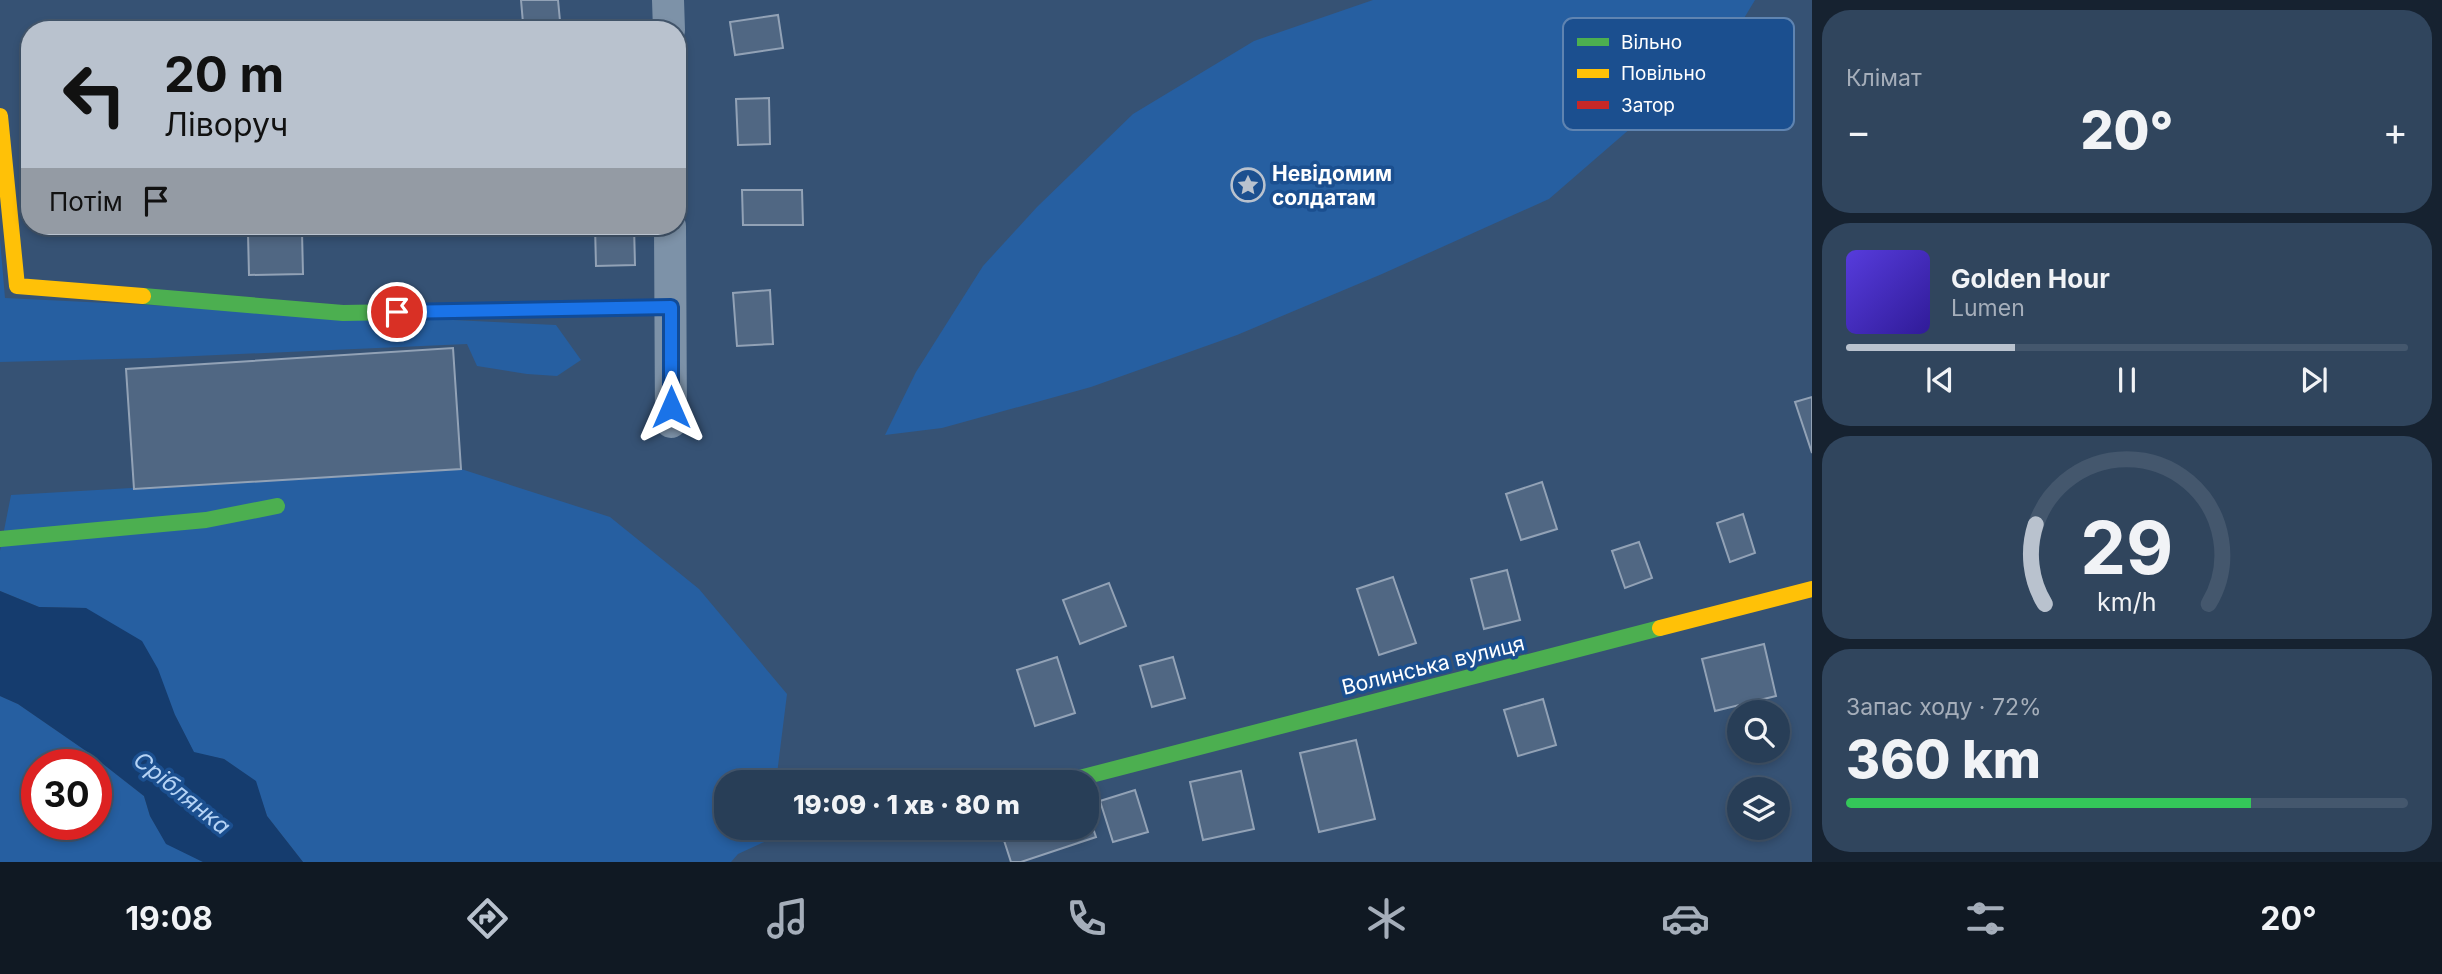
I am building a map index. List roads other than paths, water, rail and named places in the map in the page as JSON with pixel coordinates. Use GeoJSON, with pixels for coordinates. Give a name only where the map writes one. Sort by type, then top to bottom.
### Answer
{"type":"FeatureCollection","features":[{"type":"Feature","properties":{"kind":"street"},"geometry":{"type":"LineString","coordinates":[[668,0],[669,21]]}},
{"type":"Feature","properties":{"kind":"street"},"geometry":{"type":"LineString","coordinates":[[0,116],[17,286],[343,313],[671,307]]}},
{"type":"Feature","properties":{"kind":"street"},"geometry":{"type":"LineString","coordinates":[[670,235],[671,422]]}},
{"type":"Feature","properties":{"kind":"street"},"geometry":{"type":"LineString","coordinates":[[0,539],[206,520],[277,506]]}},
{"type":"Feature","properties":{"kind":"street","name":"Волинська вулиця"},"geometry":{"type":"LineString","coordinates":[[1099,773],[1812,589]]}},
{"type":"Feature","properties":{"kind":"water","name":"Сріблянка"},"geometry":{"type":"Polygon","coordinates":[[[0,591],[39,607],[86,608],[142,641],[158,669],[175,715],[194,752],[224,759],[256,781],[267,816],[303,862],[203,862],[166,844],[150,816],[144,796],[112,771],[112,749],[83,749],[18,704],[0,696],[0,591]]]}},
{"type":"Feature","properties":{"kind":"place","name":"Невідомим солдатам"},"geometry":{"type":"Point","coordinates":[1248,185]}}]}
